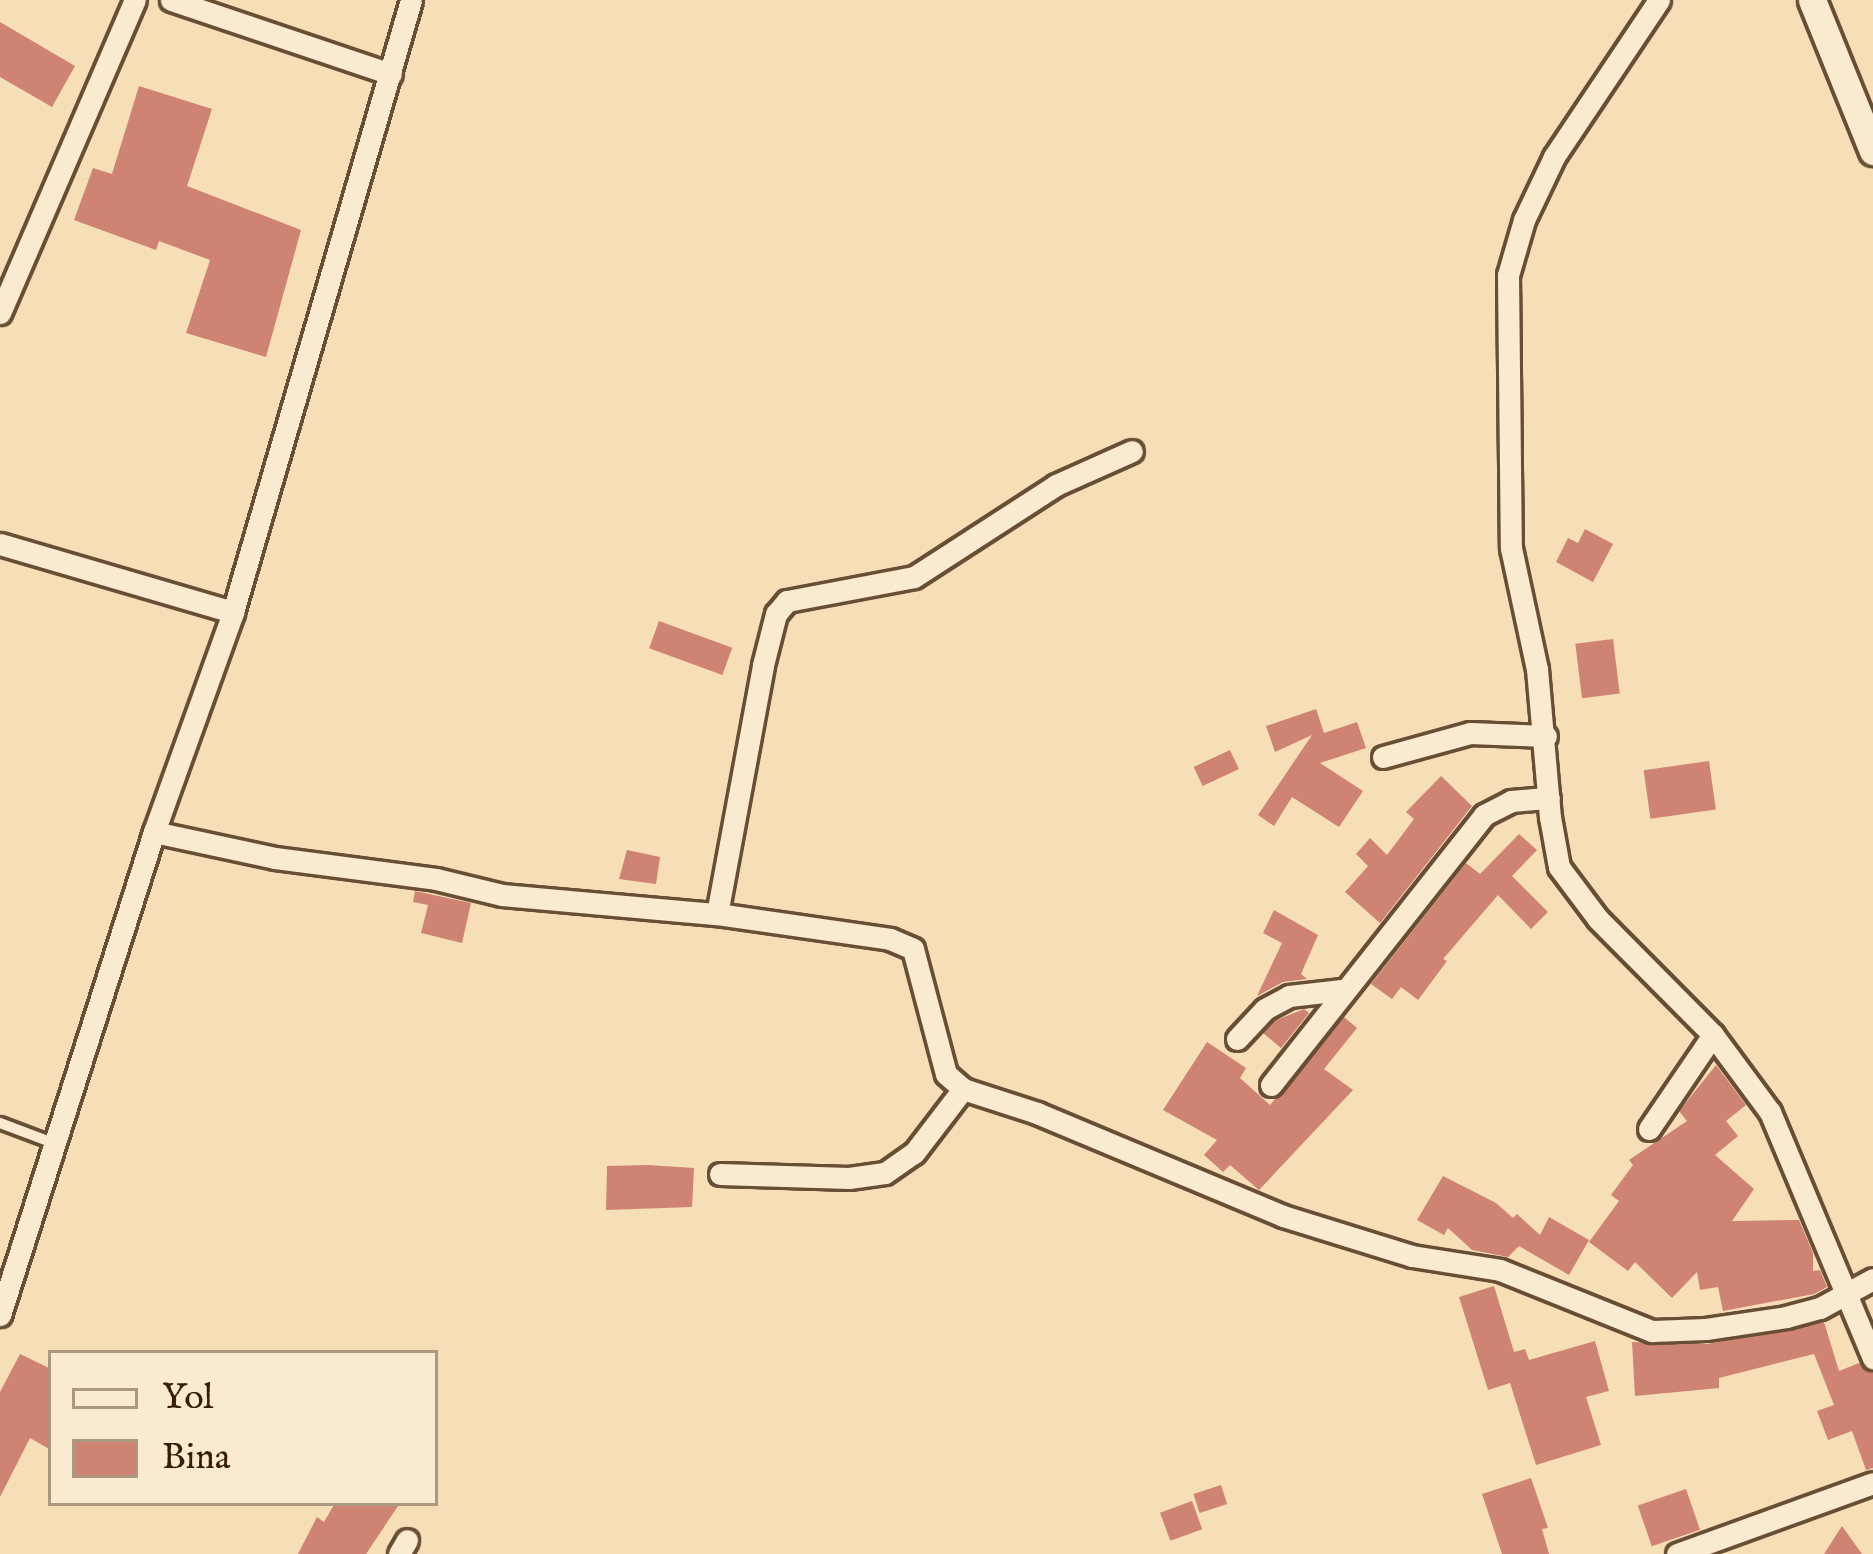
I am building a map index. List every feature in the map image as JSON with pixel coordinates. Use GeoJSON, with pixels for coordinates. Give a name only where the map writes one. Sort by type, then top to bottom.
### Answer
{"type":"FeatureCollection","features":[{"type":"Feature","properties":{"kind":"street"},"geometry":{"type":"LineString","coordinates":[[0,313],[135,0]]}},
{"type":"Feature","properties":{"kind":"street"},"geometry":{"type":"LineString","coordinates":[[171,0],[391,74]]}},
{"type":"Feature","properties":{"kind":"street"},"geometry":{"type":"LineString","coordinates":[[0,1315],[154,832],[233,612],[411,0]]}},
{"type":"Feature","properties":{"kind":"street"},"geometry":{"type":"LineString","coordinates":[[1659,0],[1649,23],[1555,158],[1524,220],[1508,274],[1511,548],[1538,669],[1559,867],[1598,919],[1712,1035],[1770,1112],[1873,1358]]}},
{"type":"Feature","properties":{"kind":"street"},"geometry":{"type":"LineString","coordinates":[[1812,0],[1873,151]]}},
{"type":"Feature","properties":{"kind":"street"},"geometry":{"type":"LineString","coordinates":[[717,914],[763,665],[776,614],[787,601],[914,577],[1055,485],[1132,451]]}},
{"type":"Feature","properties":{"kind":"street"},"geometry":{"type":"LineString","coordinates":[[0,544],[233,612]]}},
{"type":"Feature","properties":{"kind":"street"},"geometry":{"type":"LineString","coordinates":[[1383,757],[1470,733],[1546,736]]}},
{"type":"Feature","properties":{"kind":"street"},"geometry":{"type":"LineString","coordinates":[[1271,1085],[1484,815],[1511,801],[1549,798]]}},
{"type":"Feature","properties":{"kind":"street"},"geometry":{"type":"LineString","coordinates":[[154,832],[275,858],[436,879],[502,896],[717,914],[890,939],[913,949],[946,1074],[962,1090],[1036,1113],[1283,1216],[1412,1256],[1500,1270],[1652,1331],[1786,1317],[1820,1308],[1873,1280]]}},
{"type":"Feature","properties":{"kind":"street"},"geometry":{"type":"LineString","coordinates":[[1237,1039],[1265,1009],[1289,996],[1342,990]]}},
{"type":"Feature","properties":{"kind":"street"},"geometry":{"type":"LineString","coordinates":[[1649,1129],[1712,1035]]}},
{"type":"Feature","properties":{"kind":"street"},"geometry":{"type":"LineString","coordinates":[[720,1174],[849,1178],[885,1173],[914,1153],[962,1090]]}},
{"type":"Feature","properties":{"kind":"street"},"geometry":{"type":"LineString","coordinates":[[1677,1554],[1873,1484]]}},
{"type":"Feature","properties":{"kind":"lane"},"geometry":{"type":"LineString","coordinates":[[0,1123],[56,1144]]}},
{"type":"Feature","properties":{"kind":"building"},"geometry":{"type":"Polygon","coordinates":[[[0,22],[75,66],[52,107],[0,77],[0,22]]]}},
{"type":"Feature","properties":{"kind":"building"},"geometry":{"type":"Polygon","coordinates":[[[139,86],[212,109],[187,186],[301,230],[266,357],[186,333],[210,260],[159,241],[156,250],[74,220],[93,168],[112,174],[139,86]]]}},
{"type":"Feature","properties":{"kind":"building"},"geometry":{"type":"Polygon","coordinates":[[[1585,529],[1613,544],[1593,582],[1556,562],[1568,538],[1578,543],[1585,529]]]}},
{"type":"Feature","properties":{"kind":"building"},"geometry":{"type":"Polygon","coordinates":[[[659,621],[732,648],[722,675],[649,648],[659,621]]]}},
{"type":"Feature","properties":{"kind":"building"},"geometry":{"type":"Polygon","coordinates":[[[1613,639],[1620,694],[1582,698],[1575,644],[1613,639]]]}},
{"type":"Feature","properties":{"kind":"building"},"geometry":{"type":"Polygon","coordinates":[[[1316,709],[1324,733],[1357,722],[1366,748],[1320,763],[1363,791],[1339,827],[1292,797],[1274,826],[1258,815],[1312,735],[1275,752],[1266,726],[1316,709]]]}},
{"type":"Feature","properties":{"kind":"building"},"geometry":{"type":"Polygon","coordinates":[[[1230,750],[1239,769],[1203,786],[1194,767],[1230,750]]]}},
{"type":"Feature","properties":{"kind":"building"},"geometry":{"type":"Polygon","coordinates":[[[1709,761],[1716,810],[1650,819],[1644,770],[1709,761]]]}},
{"type":"Feature","properties":{"kind":"building"},"geometry":{"type":"Polygon","coordinates":[[[1441,776],[1472,806],[1380,923],[1345,892],[1368,866],[1356,854],[1370,838],[1387,855],[1414,819],[1406,812],[1441,776]]]}},
{"type":"Feature","properties":{"kind":"building"},"geometry":{"type":"Polygon","coordinates":[[[1519,834],[1537,850],[1512,876],[1548,912],[1531,929],[1498,895],[1443,959],[1447,961],[1418,1000],[1401,987],[1392,999],[1371,984],[1466,863],[1480,874],[1519,834]]]}},
{"type":"Feature","properties":{"kind":"building"},"geometry":{"type":"Polygon","coordinates":[[[627,850],[660,857],[656,884],[619,879],[627,850]]]}},
{"type":"Feature","properties":{"kind":"building"},"geometry":{"type":"Polygon","coordinates":[[[415,891],[471,903],[462,943],[421,933],[428,905],[413,902],[415,891]]]}},
{"type":"Feature","properties":{"kind":"building"},"geometry":{"type":"Polygon","coordinates":[[[1274,910],[1318,935],[1301,974],[1307,979],[1283,982],[1257,996],[1282,943],[1263,933],[1274,910]]]}},
{"type":"Feature","properties":{"kind":"building"},"geometry":{"type":"Polygon","coordinates":[[[1304,1009],[1309,1013],[1281,1048],[1263,1033],[1274,1021],[1304,1009]]]}},
{"type":"Feature","properties":{"kind":"building"},"geometry":{"type":"Polygon","coordinates":[[[1344,1017],[1357,1028],[1324,1069],[1353,1090],[1259,1190],[1230,1165],[1223,1172],[1204,1155],[1217,1140],[1163,1110],[1207,1042],[1246,1068],[1240,1078],[1270,1105],[1344,1017]]]}},
{"type":"Feature","properties":{"kind":"building"},"geometry":{"type":"Polygon","coordinates":[[[1716,1065],[1746,1105],[1726,1121],[1738,1136],[1715,1155],[1754,1189],[1732,1221],[1799,1220],[1813,1253],[1813,1271],[1820,1270],[1827,1287],[1814,1294],[1723,1311],[1718,1287],[1700,1290],[1697,1272],[1672,1298],[1635,1262],[1628,1271],[1589,1242],[1619,1201],[1611,1195],[1633,1165],[1629,1160],[1687,1121],[1679,1111],[1716,1065]]]}},
{"type":"Feature","properties":{"kind":"building"},"geometry":{"type":"Polygon","coordinates":[[[607,1166],[694,1168],[692,1207],[606,1210],[607,1166]]]}},
{"type":"Feature","properties":{"kind":"building"},"geometry":{"type":"Polygon","coordinates":[[[1443,1176],[1496,1203],[1513,1218],[1517,1214],[1540,1235],[1549,1217],[1589,1240],[1569,1275],[1519,1246],[1508,1257],[1472,1250],[1448,1228],[1444,1235],[1417,1220],[1443,1176]]]}},
{"type":"Feature","properties":{"kind":"building"},"geometry":{"type":"Polygon","coordinates":[[[1494,1286],[1514,1352],[1525,1349],[1529,1360],[1595,1341],[1609,1391],[1586,1397],[1601,1445],[1536,1465],[1510,1383],[1488,1390],[1459,1297],[1494,1286]]]}},
{"type":"Feature","properties":{"kind":"building"},"geometry":{"type":"Polygon","coordinates":[[[1824,1322],[1839,1371],[1859,1363],[1873,1373],[1873,1468],[1866,1470],[1852,1431],[1828,1440],[1817,1411],[1834,1405],[1814,1354],[1719,1378],[1719,1388],[1635,1396],[1632,1342],[1707,1344],[1824,1322]]]}},
{"type":"Feature","properties":{"kind":"building"},"geometry":{"type":"Polygon","coordinates":[[[20,1354],[48,1368],[48,1448],[30,1438],[0,1497],[0,1392],[20,1354]]]}},
{"type":"Feature","properties":{"kind":"building"},"geometry":{"type":"Polygon","coordinates":[[[1531,1478],[1548,1528],[1542,1529],[1549,1554],[1502,1554],[1482,1494],[1531,1478]]]}},
{"type":"Feature","properties":{"kind":"building"},"geometry":{"type":"Polygon","coordinates":[[[1221,1485],[1227,1504],[1200,1513],[1193,1494],[1221,1485]]]}},
{"type":"Feature","properties":{"kind":"building"},"geometry":{"type":"Polygon","coordinates":[[[1686,1489],[1700,1530],[1652,1546],[1638,1506],[1686,1489]]]}},
{"type":"Feature","properties":{"kind":"building"},"geometry":{"type":"Polygon","coordinates":[[[1192,1501],[1202,1529],[1170,1541],[1160,1513],[1192,1501]]]}},
{"type":"Feature","properties":{"kind":"building"},"geometry":{"type":"Polygon","coordinates":[[[333,1506],[398,1506],[366,1554],[298,1554],[317,1517],[324,1522],[333,1506]]]}},
{"type":"Feature","properties":{"kind":"building"},"geometry":{"type":"Polygon","coordinates":[[[1842,1526],[1862,1554],[1824,1554],[1842,1526]]]}}]}
